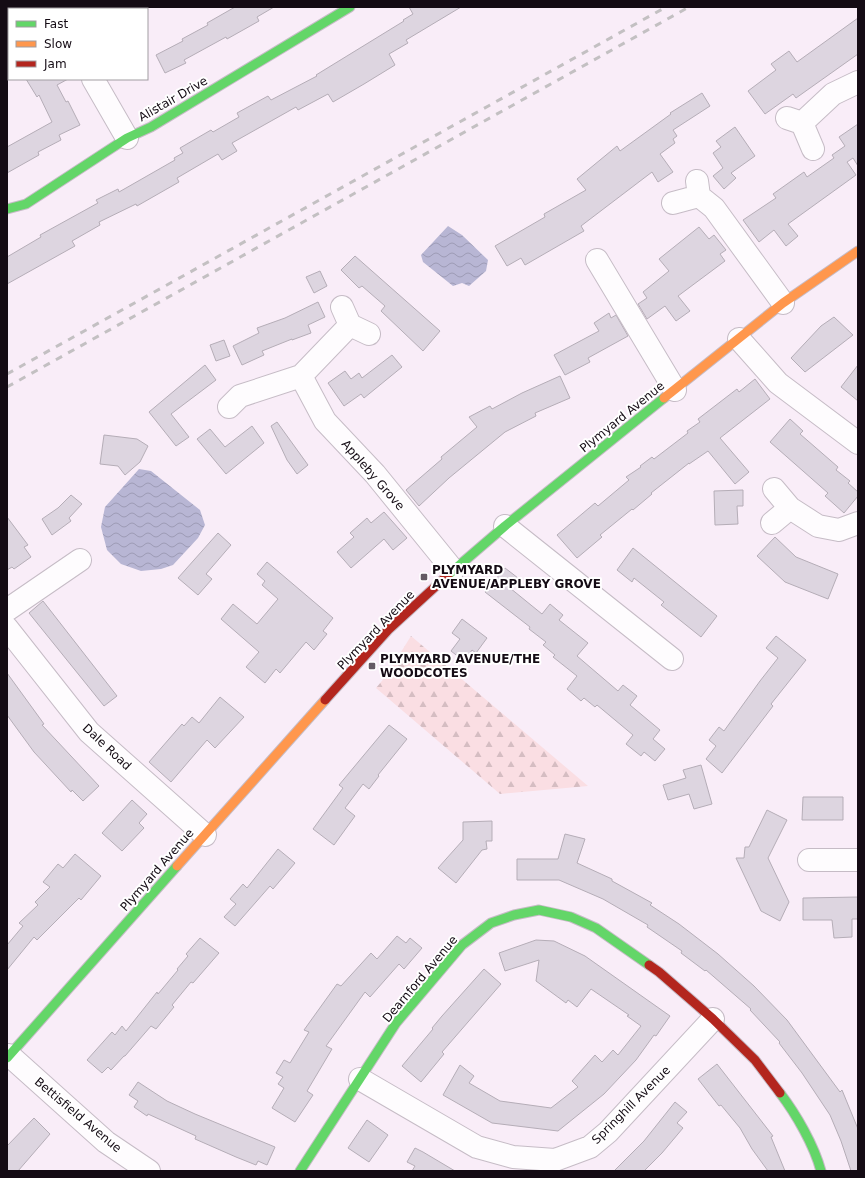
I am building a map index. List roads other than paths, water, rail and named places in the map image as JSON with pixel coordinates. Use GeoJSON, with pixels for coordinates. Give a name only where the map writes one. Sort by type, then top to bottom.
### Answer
{"type":"FeatureCollection","features":[{"type":"Feature","properties":{"kind":"street","name":"Alistair Drive"},"geometry":{"type":"LineString","coordinates":[[7,209],[26,204],[127,138],[151,127],[350,7]]}},
{"type":"Feature","properties":{"kind":"street"},"geometry":{"type":"LineString","coordinates":[[94,80],[127,138]]}},
{"type":"Feature","properties":{"kind":"street"},"geometry":{"type":"LineString","coordinates":[[812,149],[794,121],[833,94],[858,82]]}},
{"type":"Feature","properties":{"kind":"street"},"geometry":{"type":"LineString","coordinates":[[673,202],[698,189],[714,208],[783,303]]}},
{"type":"Feature","properties":{"kind":"street","name":"Plymyard Avenue"},"geometry":{"type":"LineString","coordinates":[[8,1057],[388,630],[453,570],[505,526],[783,303],[858,251]]}},
{"type":"Feature","properties":{"kind":"street"},"geometry":{"type":"LineString","coordinates":[[598,260],[675,390]]}},
{"type":"Feature","properties":{"kind":"street"},"geometry":{"type":"LineString","coordinates":[[234,395],[300,376],[346,316],[369,334]]}},
{"type":"Feature","properties":{"kind":"street"},"geometry":{"type":"LineString","coordinates":[[740,339],[778,383],[858,443]]}},
{"type":"Feature","properties":{"kind":"street","name":"Appleby Grove"},"geometry":{"type":"LineString","coordinates":[[300,376],[325,422],[375,474],[453,570]]}},
{"type":"Feature","properties":{"kind":"street"},"geometry":{"type":"LineString","coordinates":[[774,489],[790,508],[818,526],[839,530],[858,523]]}},
{"type":"Feature","properties":{"kind":"street"},"geometry":{"type":"LineString","coordinates":[[772,523],[790,508]]}},
{"type":"Feature","properties":{"kind":"street"},"geometry":{"type":"LineString","coordinates":[[505,526],[672,659]]}},
{"type":"Feature","properties":{"kind":"street"},"geometry":{"type":"LineString","coordinates":[[7,610],[80,560]]}},
{"type":"Feature","properties":{"kind":"street","name":"Dale Road"},"geometry":{"type":"LineString","coordinates":[[7,628],[89,732],[204,835]]}},
{"type":"Feature","properties":{"kind":"street"},"geometry":{"type":"LineString","coordinates":[[809,860],[858,860]]}},
{"type":"Feature","properties":{"kind":"street","name":"Dearnford Avenue"},"geometry":{"type":"LineString","coordinates":[[300,1171],[396,1023],[462,945],[492,922],[514,915],[539,910],[570,917],[596,928],[659,972],[714,1019],[755,1060],[792,1108],[818,1160],[821,1171]]}},
{"type":"Feature","properties":{"kind":"street","name":"Springhill Avenue"},"geometry":{"type":"LineString","coordinates":[[360,1079],[476,1147],[513,1157],[555,1160],[590,1147],[608,1132],[714,1019]]}},
{"type":"Feature","properties":{"kind":"street","name":"Bettisfield Avenue"},"geometry":{"type":"LineString","coordinates":[[8,1057],[106,1142],[149,1171]]}},
{"type":"Feature","properties":{"kind":"water"},"geometry":{"type":"Polygon","coordinates":[[[448,226],[462,235],[488,260],[486,271],[469,286],[462,283],[453,286],[423,262],[421,255],[448,226]]]}},
{"type":"Feature","properties":{"kind":"water"},"geometry":{"type":"Polygon","coordinates":[[[139,469],[151,471],[200,510],[205,525],[198,538],[173,565],[161,569],[141,571],[121,564],[107,550],[101,527],[105,507],[139,469]]]}},
{"type":"Feature","properties":{"kind":"railway"},"geometry":{"type":"LineString","coordinates":[[7,374],[666,7]]}},
{"type":"Feature","properties":{"kind":"railway"},"geometry":{"type":"LineString","coordinates":[[7,387],[689,7]]}},
{"type":"Feature","properties":{"kind":"place","name":"PLYMYARD AVENUE/APPLEBY GROVE"},"geometry":{"type":"Point","coordinates":[424,577]}},
{"type":"Feature","properties":{"kind":"place","name":"PLYMYARD AVENUE/THE WOODCOTES"},"geometry":{"type":"Point","coordinates":[372,666]}}]}
